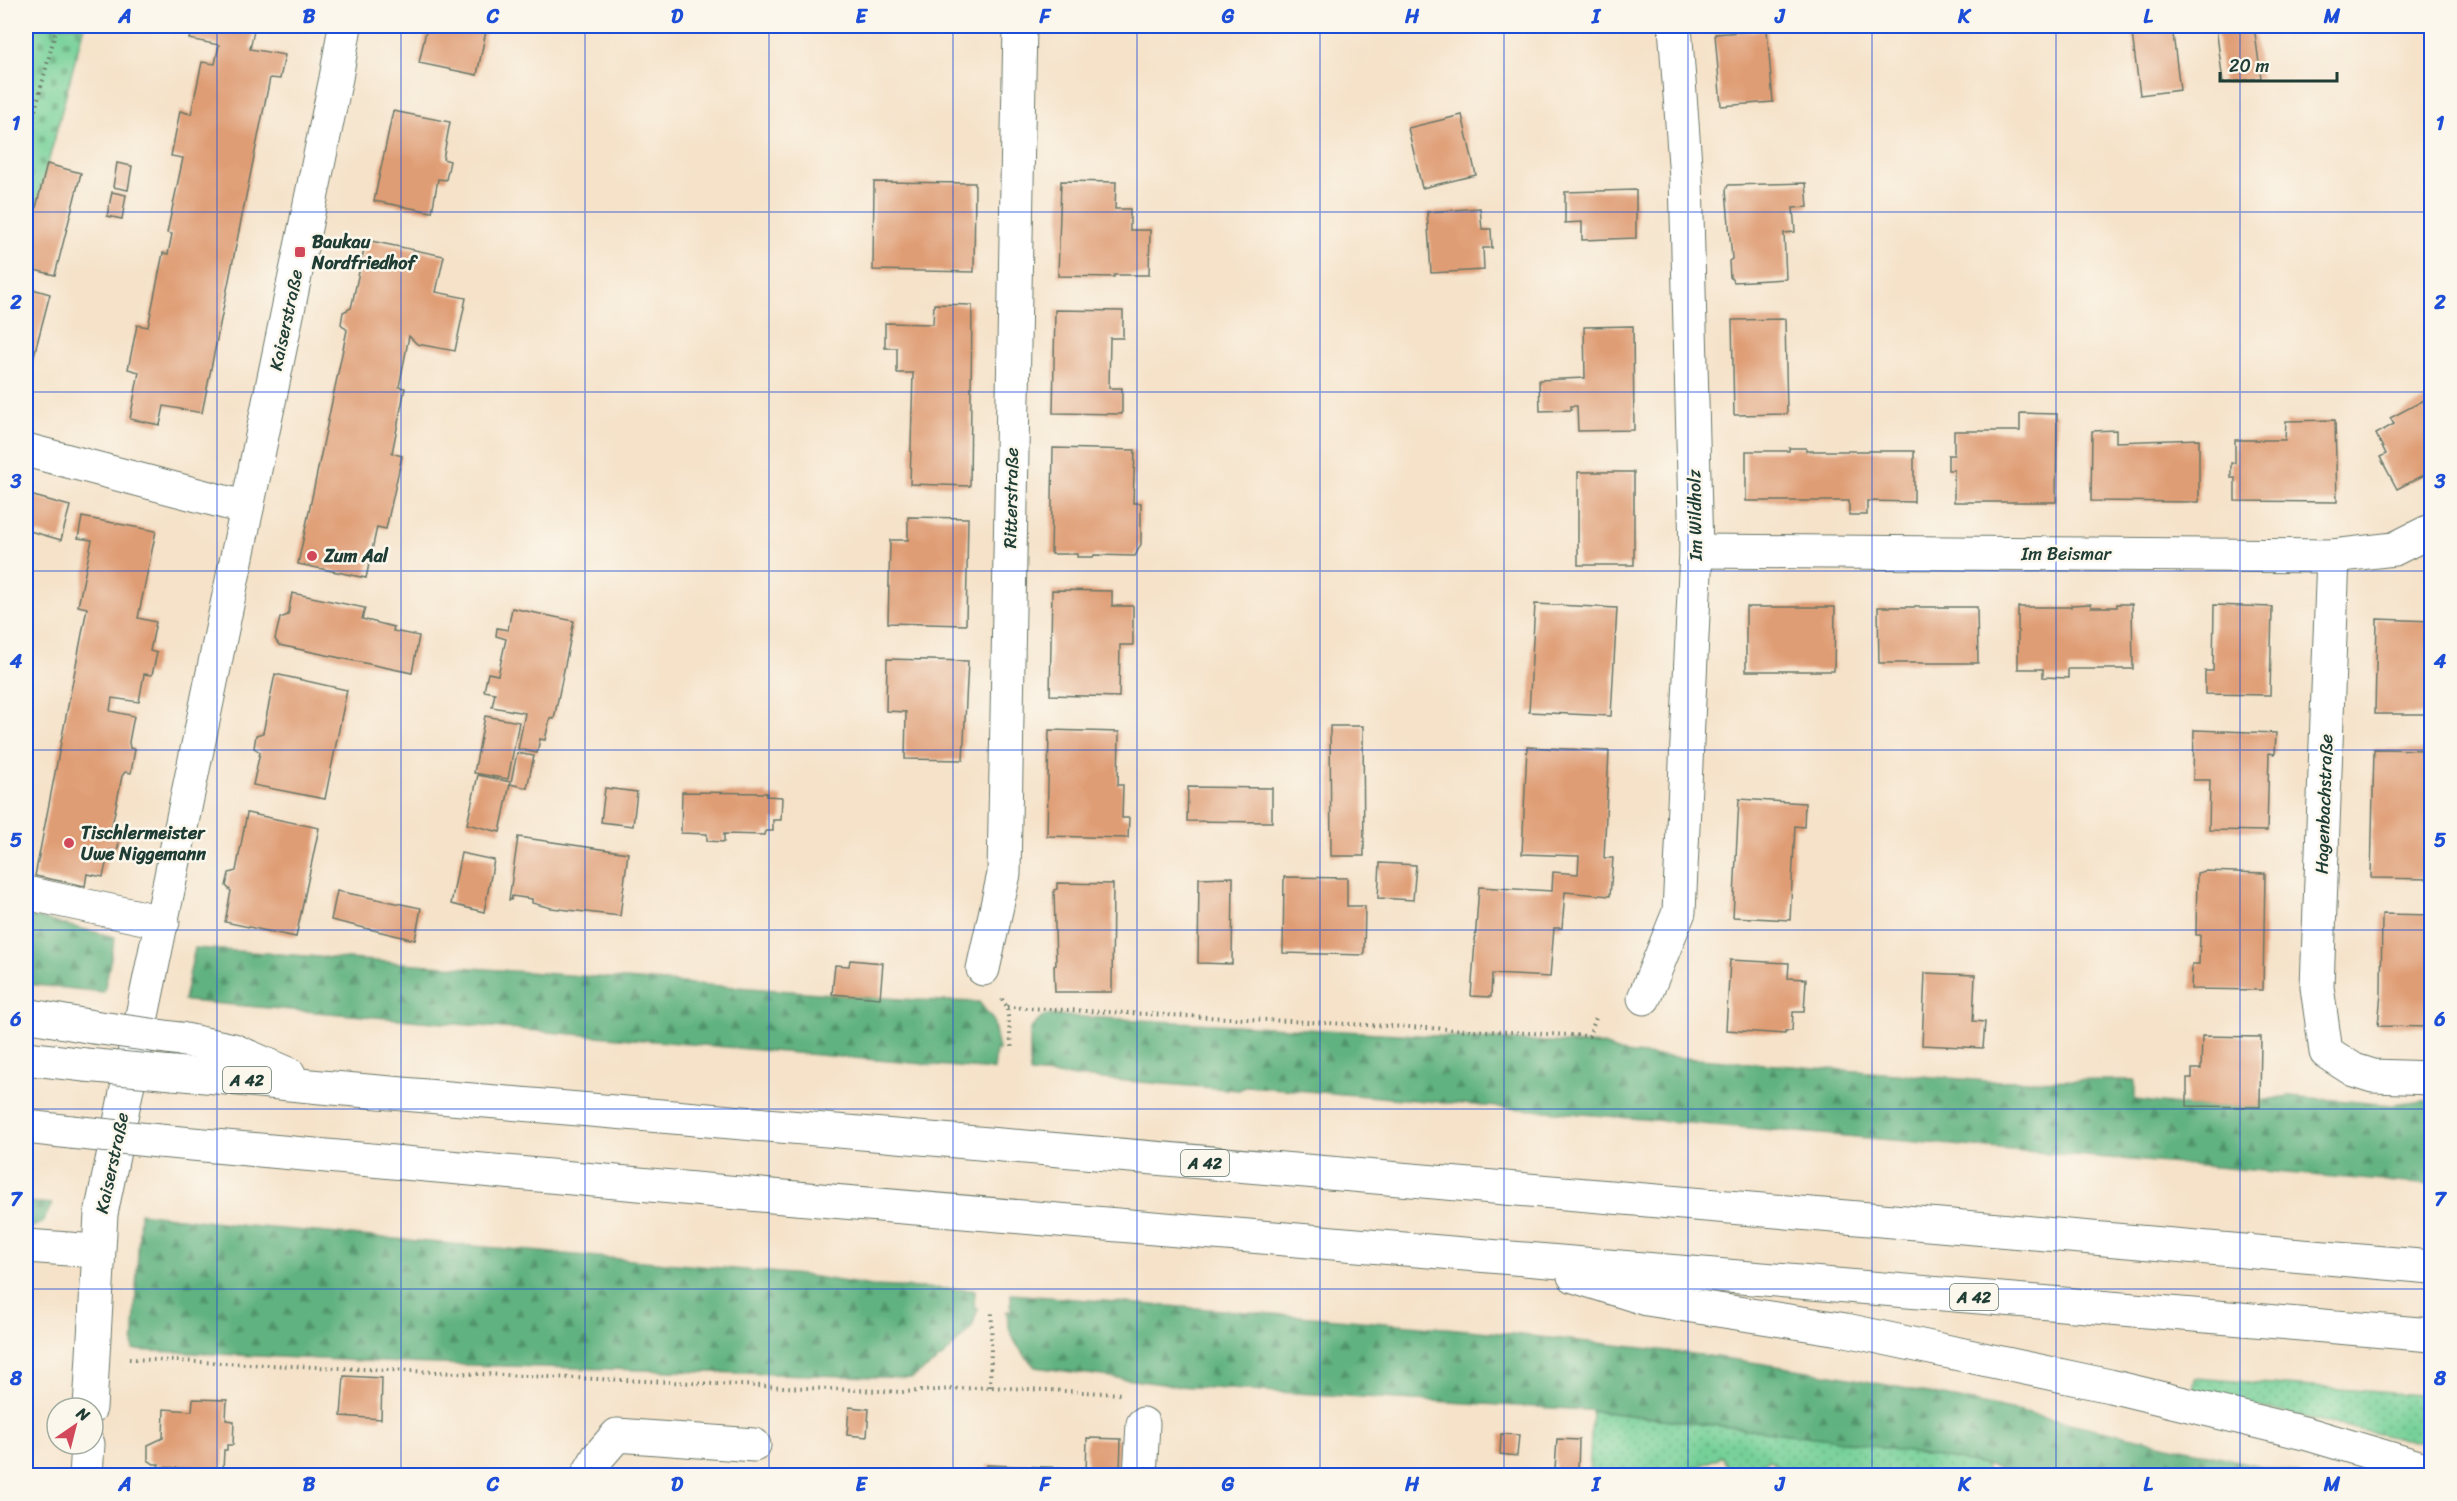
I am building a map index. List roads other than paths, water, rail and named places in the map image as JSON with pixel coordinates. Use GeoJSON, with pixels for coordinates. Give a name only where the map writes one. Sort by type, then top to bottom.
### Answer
{"type":"FeatureCollection","features":[{"type":"Feature","properties":{"kind":"main road","name":"Kaiserstraße"},"geometry":{"type":"LineString","coordinates":[[90,1396],[100,1215],[163,922],[345,26]]}},
{"type":"Feature","properties":{"kind":"main road","name":"Ritterstraße"},"geometry":{"type":"LineString","coordinates":[[983,969],[1004,874],[1020,26]]}},
{"type":"Feature","properties":{"kind":"main road","name":"Im Wildholz"},"geometry":{"type":"LineString","coordinates":[[1644,998],[1679,912],[1696,551],[1686,178],[1675,26]]}},
{"type":"Feature","properties":{"kind":"main road"},"geometry":{"type":"LineString","coordinates":[[26,450],[247,508]]}},
{"type":"Feature","properties":{"kind":"main road","name":"Im Beismar"},"geometry":{"type":"LineString","coordinates":[[1696,551],[2333,556],[2394,549],[2432,530]]}},
{"type":"Feature","properties":{"kind":"main road","name":"Hagenbachstraße"},"geometry":{"type":"LineString","coordinates":[[2333,556],[2317,987],[2326,1052],[2354,1070],[2373,1076],[2432,1078]]}},
{"type":"Feature","properties":{"kind":"main road"},"geometry":{"type":"LineString","coordinates":[[26,893],[163,922]]}},
{"type":"Feature","properties":{"kind":"main road"},"geometry":{"type":"LineString","coordinates":[[26,1015],[180,1039],[233,1050],[321,1087]]}},
{"type":"Feature","properties":{"kind":"main road","name":"A 42"},"geometry":{"type":"LineString","coordinates":[[26,1058],[321,1087],[2432,1267]]}},
{"type":"Feature","properties":{"kind":"main road","name":"A 42"},"geometry":{"type":"LineString","coordinates":[[26,1127],[784,1197],[2432,1335]]}},
{"type":"Feature","properties":{"kind":"main road"},"geometry":{"type":"LineString","coordinates":[[26,1246],[97,1251]]}},
{"type":"Feature","properties":{"kind":"main road"},"geometry":{"type":"LineString","coordinates":[[1517,1258],[1647,1299],[1846,1330],[2110,1386],[2308,1434],[2432,1471]]}},
{"type":"Feature","properties":{"kind":"main road"},"geometry":{"type":"LineString","coordinates":[[1140,1476],[1143,1424]]}},
{"type":"Feature","properties":{"kind":"main road"},"geometry":{"type":"LineString","coordinates":[[587,1476],[598,1456],[617,1435],[754,1444]]}},
{"type":"Feature","properties":{"kind":"main road"},"geometry":{"type":"LineString","coordinates":[[86,1476],[87,1456]]}},
{"type":"Feature","properties":{"kind":"place","name":"Baukau Nordfriedhof"},"geometry":{"type":"Point","coordinates":[300,252]}},
{"type":"Feature","properties":{"kind":"place","name":"Zum Aal"},"geometry":{"type":"Point","coordinates":[312,556]}},
{"type":"Feature","properties":{"kind":"place","name":"Tischlermeister Uwe Niggemann"},"geometry":{"type":"Point","coordinates":[69,843]}}]}
